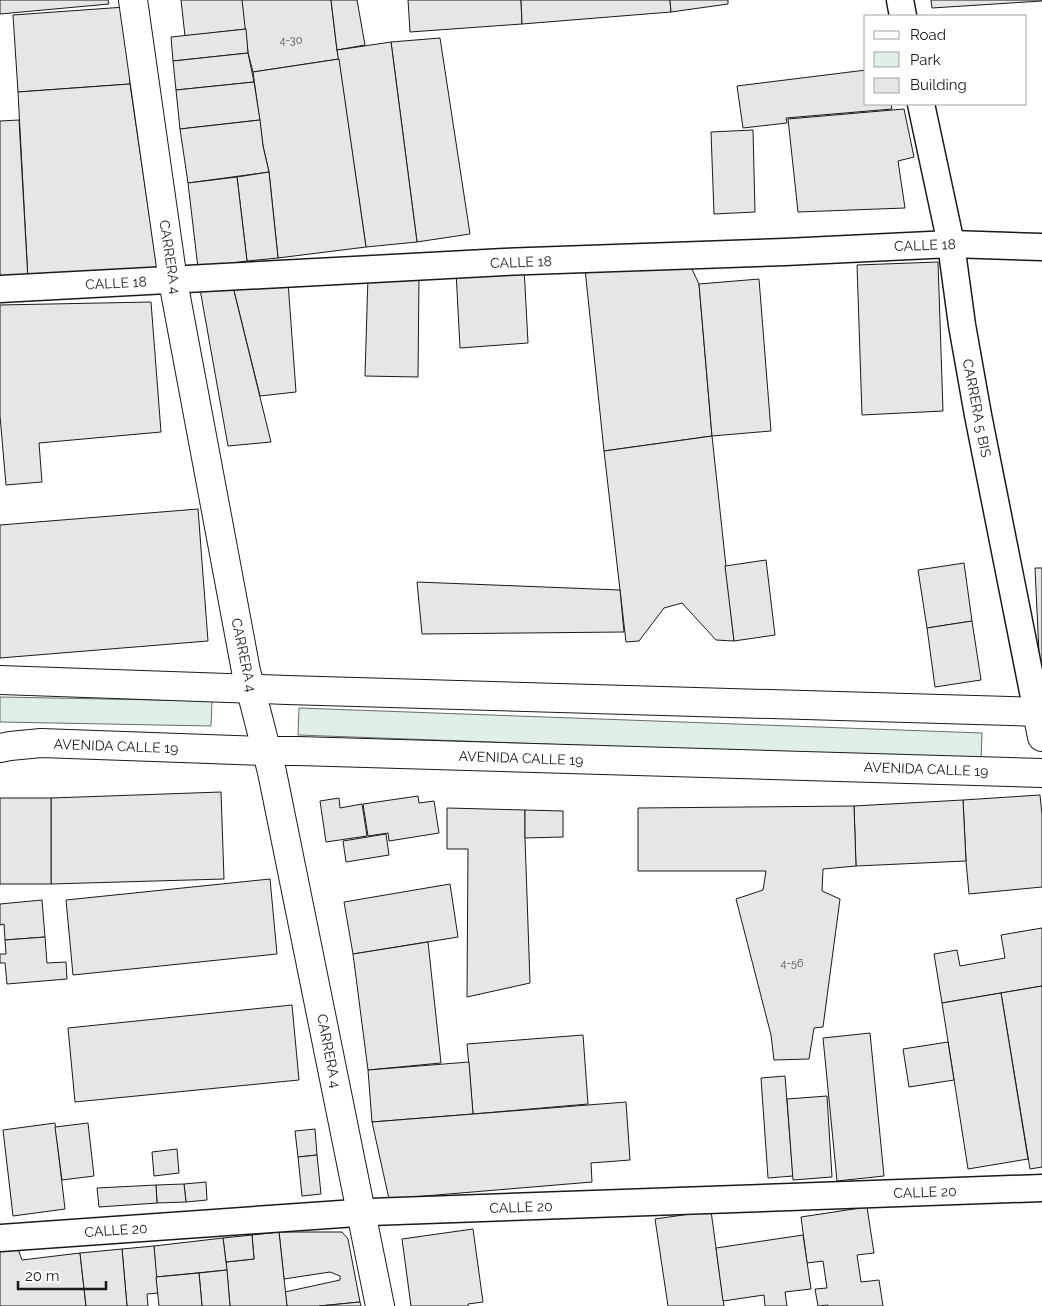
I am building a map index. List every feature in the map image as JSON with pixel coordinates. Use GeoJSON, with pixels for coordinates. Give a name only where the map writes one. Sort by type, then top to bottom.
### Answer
{"type":"FeatureCollection","features":[{"type":"Feature","properties":{"kind":"main road","name":"CARRERA 4"},"geometry":{"type":"LineString","coordinates":[[133,0],[173,281],[246,671],[272,772],[380,1306]]}},
{"type":"Feature","properties":{"kind":"main road"},"geometry":{"type":"LineString","coordinates":[[0,680],[1040,720]]}},
{"type":"Feature","properties":{"kind":"main road","name":"AVENIDA CALLE 19"},"geometry":{"type":"LineString","coordinates":[[0,748],[41,743],[1042,772]]}},
{"type":"Feature","properties":{"kind":"street"},"geometry":{"type":"LineString","coordinates":[[900,0],[903,15]]}},
{"type":"Feature","properties":{"kind":"street","name":"CARRERA 5 BIS"},"geometry":{"type":"LineString","coordinates":[[921,105],[951,244],[962,324],[978,414],[1040,720]]}},
{"type":"Feature","properties":{"kind":"street","name":"CALLE 18"},"geometry":{"type":"LineString","coordinates":[[0,289],[504,262],[951,244],[1042,247]]}},
{"type":"Feature","properties":{"kind":"street","name":"CALLE 20"},"geometry":{"type":"LineString","coordinates":[[0,1238],[361,1213],[1042,1188]]}},
{"type":"Feature","properties":{"kind":"green space"},"geometry":{"type":"Polygon","coordinates":[[[0,697],[212,701],[211,726],[0,722],[0,697]]]}},
{"type":"Feature","properties":{"kind":"green space"},"geometry":{"type":"Polygon","coordinates":[[[299,708],[982,733],[981,760],[298,735],[299,708]]]}},
{"type":"Feature","properties":{"kind":"building"},"geometry":{"type":"Polygon","coordinates":[[[0,0],[108,0],[109,4],[0,14],[0,0]]]}},
{"type":"Feature","properties":{"kind":"building"},"geometry":{"type":"Polygon","coordinates":[[[181,0],[243,0],[246,29],[185,36],[181,0]]]}},
{"type":"Feature","properties":{"kind":"building"},"geometry":{"type":"Polygon","coordinates":[[[242,0],[331,0],[339,59],[253,72],[248,53],[242,0]]]}},
{"type":"Feature","properties":{"kind":"building"},"geometry":{"type":"Polygon","coordinates":[[[331,0],[357,0],[365,45],[337,50],[331,0]]]}},
{"type":"Feature","properties":{"kind":"building"},"geometry":{"type":"Polygon","coordinates":[[[408,0],[521,0],[522,24],[410,32],[408,0]]]}},
{"type":"Feature","properties":{"kind":"building"},"geometry":{"type":"Polygon","coordinates":[[[521,0],[670,0],[671,12],[522,24],[521,0]]]}},
{"type":"Feature","properties":{"kind":"building"},"geometry":{"type":"Polygon","coordinates":[[[670,0],[728,0],[728,4],[671,12],[670,0]]]}},
{"type":"Feature","properties":{"kind":"building"},"geometry":{"type":"Polygon","coordinates":[[[931,0],[1042,0],[1042,1],[932,8],[931,0]]]}},
{"type":"Feature","properties":{"kind":"building"},"geometry":{"type":"Polygon","coordinates":[[[125,7],[130,84],[18,92],[13,15],[125,7]]]}},
{"type":"Feature","properties":{"kind":"building"},"geometry":{"type":"Polygon","coordinates":[[[246,29],[248,53],[173,61],[171,37],[246,29]]]}},
{"type":"Feature","properties":{"kind":"building"},"geometry":{"type":"Polygon","coordinates":[[[440,38],[470,234],[417,242],[391,42],[440,38]]]}},
{"type":"Feature","properties":{"kind":"building"},"geometry":{"type":"Polygon","coordinates":[[[391,42],[417,242],[366,247],[337,50],[391,42]]]}},
{"type":"Feature","properties":{"kind":"building"},"geometry":{"type":"Polygon","coordinates":[[[248,53],[254,82],[176,90],[173,61],[248,53]]]}},
{"type":"Feature","properties":{"kind":"building"},"geometry":{"type":"Polygon","coordinates":[[[339,59],[366,247],[278,258],[269,172],[263,146],[253,72],[339,59]]]}},
{"type":"Feature","properties":{"kind":"building"},"geometry":{"type":"Polygon","coordinates":[[[864,70],[864,105],[891,105],[892,109],[786,118],[787,123],[743,128],[737,86],[864,70]]]}},
{"type":"Feature","properties":{"kind":"building"},"geometry":{"type":"Polygon","coordinates":[[[254,82],[260,120],[180,129],[176,90],[254,82]]]}},
{"type":"Feature","properties":{"kind":"building"},"geometry":{"type":"Polygon","coordinates":[[[130,84],[159,281],[28,280],[18,92],[130,84]]]}},
{"type":"Feature","properties":{"kind":"building"},"geometry":{"type":"Polygon","coordinates":[[[904,109],[914,157],[898,161],[905,208],[798,212],[788,119],[904,109]]]}},
{"type":"Feature","properties":{"kind":"building"},"geometry":{"type":"Polygon","coordinates":[[[19,120],[28,280],[0,281],[0,121],[19,120]]]}},
{"type":"Feature","properties":{"kind":"building"},"geometry":{"type":"Polygon","coordinates":[[[260,120],[269,172],[188,183],[180,129],[260,120]]]}},
{"type":"Feature","properties":{"kind":"building"},"geometry":{"type":"Polygon","coordinates":[[[753,130],[755,212],[714,214],[711,132],[753,130]]]}},
{"type":"Feature","properties":{"kind":"building"},"geometry":{"type":"Polygon","coordinates":[[[269,172],[278,258],[247,261],[237,177],[269,172]]]}},
{"type":"Feature","properties":{"kind":"building"},"geometry":{"type":"Polygon","coordinates":[[[237,177],[247,261],[198,268],[188,183],[237,177]]]}},
{"type":"Feature","properties":{"kind":"building"},"geometry":{"type":"Polygon","coordinates":[[[938,262],[943,411],[862,415],[857,265],[938,262]]]}},
{"type":"Feature","properties":{"kind":"building"},"geometry":{"type":"Polygon","coordinates":[[[690,265],[699,284],[712,436],[604,451],[585,269],[690,265]]]}},
{"type":"Feature","properties":{"kind":"building"},"geometry":{"type":"Polygon","coordinates":[[[524,267],[528,343],[460,348],[456,271],[524,267]]]}},
{"type":"Feature","properties":{"kind":"building"},"geometry":{"type":"Polygon","coordinates":[[[419,275],[418,377],[365,376],[368,276],[419,275]]]}},
{"type":"Feature","properties":{"kind":"building"},"geometry":{"type":"Polygon","coordinates":[[[759,279],[771,431],[712,436],[699,284],[759,279]]]}},
{"type":"Feature","properties":{"kind":"building"},"geometry":{"type":"Polygon","coordinates":[[[288,282],[296,392],[260,396],[233,287],[288,282]]]}},
{"type":"Feature","properties":{"kind":"building"},"geometry":{"type":"Polygon","coordinates":[[[233,287],[271,442],[228,446],[200,289],[233,287]]]}},
{"type":"Feature","properties":{"kind":"building"},"geometry":{"type":"Polygon","coordinates":[[[151,302],[161,432],[39,443],[42,482],[6,485],[0,416],[0,305],[151,302]]]}},
{"type":"Feature","properties":{"kind":"building"},"geometry":{"type":"Polygon","coordinates":[[[712,436],[734,641],[716,640],[682,603],[664,608],[639,641],[626,642],[604,451],[712,436]]]}},
{"type":"Feature","properties":{"kind":"building"},"geometry":{"type":"Polygon","coordinates":[[[198,509],[208,641],[0,658],[0,525],[198,509]]]}},
{"type":"Feature","properties":{"kind":"building"},"geometry":{"type":"Polygon","coordinates":[[[766,560],[775,635],[734,641],[725,566],[766,560]]]}},
{"type":"Feature","properties":{"kind":"building"},"geometry":{"type":"Polygon","coordinates":[[[964,563],[972,621],[927,628],[918,570],[964,563]]]}},
{"type":"Feature","properties":{"kind":"building"},"geometry":{"type":"Polygon","coordinates":[[[1035,568],[1042,568],[1042,675],[1040,675],[1035,568]]]}},
{"type":"Feature","properties":{"kind":"building"},"geometry":{"type":"Polygon","coordinates":[[[417,582],[620,590],[624,632],[422,634],[417,582]]]}},
{"type":"Feature","properties":{"kind":"building"},"geometry":{"type":"Polygon","coordinates":[[[972,621],[981,680],[935,687],[927,628],[972,621]]]}},
{"type":"Feature","properties":{"kind":"building"},"geometry":{"type":"Polygon","coordinates":[[[221,792],[224,879],[51,884],[51,798],[221,792]]]}},
{"type":"Feature","properties":{"kind":"building"},"geometry":{"type":"Polygon","coordinates":[[[1040,795],[1042,815],[1042,887],[969,894],[963,800],[1040,795]]]}},
{"type":"Feature","properties":{"kind":"building"},"geometry":{"type":"Polygon","coordinates":[[[418,796],[419,803],[434,801],[439,833],[389,841],[388,833],[368,836],[363,804],[418,796]]]}},
{"type":"Feature","properties":{"kind":"building"},"geometry":{"type":"Polygon","coordinates":[[[0,798],[51,798],[51,884],[0,884],[0,798]]]}},
{"type":"Feature","properties":{"kind":"building"},"geometry":{"type":"Polygon","coordinates":[[[339,798],[340,808],[362,804],[367,836],[326,842],[320,801],[339,798]]]}},
{"type":"Feature","properties":{"kind":"building"},"geometry":{"type":"Polygon","coordinates":[[[963,800],[966,861],[856,866],[854,806],[963,800]]]}},
{"type":"Feature","properties":{"kind":"building"},"geometry":{"type":"Polygon","coordinates":[[[854,806],[856,866],[823,869],[822,891],[840,899],[823,1027],[814,1028],[809,1059],[774,1060],[771,1035],[736,899],[763,890],[766,871],[638,871],[638,808],[854,806]]]}},
{"type":"Feature","properties":{"kind":"building"},"geometry":{"type":"Polygon","coordinates":[[[447,808],[525,810],[530,983],[467,997],[468,849],[447,849],[447,808]]]}},
{"type":"Feature","properties":{"kind":"building"},"geometry":{"type":"Polygon","coordinates":[[[525,810],[563,811],[563,837],[525,838],[525,810]]]}},
{"type":"Feature","properties":{"kind":"building"},"geometry":{"type":"Polygon","coordinates":[[[386,834],[389,855],[346,862],[343,841],[386,834]]]}},
{"type":"Feature","properties":{"kind":"building"},"geometry":{"type":"Polygon","coordinates":[[[270,879],[277,954],[73,975],[66,900],[270,879]]]}},
{"type":"Feature","properties":{"kind":"building"},"geometry":{"type":"Polygon","coordinates":[[[450,884],[458,937],[353,954],[344,902],[450,884]]]}},
{"type":"Feature","properties":{"kind":"building"},"geometry":{"type":"Polygon","coordinates":[[[42,900],[45,937],[5,940],[4,924],[0,925],[0,904],[42,900]]]}},
{"type":"Feature","properties":{"kind":"building"},"geometry":{"type":"Polygon","coordinates":[[[1042,928],[1042,986],[942,1003],[934,954],[957,950],[960,966],[1005,958],[1001,935],[1042,928]]]}},
{"type":"Feature","properties":{"kind":"building"},"geometry":{"type":"Polygon","coordinates":[[[45,937],[47,963],[66,962],[67,979],[7,984],[5,963],[0,963],[0,954],[6,954],[5,940],[45,937]]]}},
{"type":"Feature","properties":{"kind":"building"},"geometry":{"type":"Polygon","coordinates":[[[428,942],[441,1063],[368,1070],[353,954],[428,942]]]}},
{"type":"Feature","properties":{"kind":"building"},"geometry":{"type":"Polygon","coordinates":[[[1042,986],[1042,1167],[1030,1169],[1001,993],[1042,986]]]}},
{"type":"Feature","properties":{"kind":"building"},"geometry":{"type":"Polygon","coordinates":[[[1001,993],[1028,1159],[968,1169],[942,1003],[1001,993]]]}},
{"type":"Feature","properties":{"kind":"building"},"geometry":{"type":"Polygon","coordinates":[[[292,1005],[299,1080],[75,1102],[68,1028],[292,1005]]]}},
{"type":"Feature","properties":{"kind":"building"},"geometry":{"type":"Polygon","coordinates":[[[870,1033],[884,1176],[837,1181],[823,1038],[870,1033]]]}},
{"type":"Feature","properties":{"kind":"building"},"geometry":{"type":"Polygon","coordinates":[[[583,1035],[588,1104],[473,1114],[467,1044],[583,1035]]]}},
{"type":"Feature","properties":{"kind":"building"},"geometry":{"type":"Polygon","coordinates":[[[948,1042],[954,1080],[909,1087],[903,1049],[948,1042]]]}},
{"type":"Feature","properties":{"kind":"building"},"geometry":{"type":"Polygon","coordinates":[[[469,1062],[473,1114],[372,1122],[368,1070],[469,1062]]]}},
{"type":"Feature","properties":{"kind":"building"},"geometry":{"type":"Polygon","coordinates":[[[785,1076],[793,1176],[768,1178],[761,1078],[785,1076]]]}},
{"type":"Feature","properties":{"kind":"building"},"geometry":{"type":"Polygon","coordinates":[[[827,1096],[832,1177],[793,1180],[787,1099],[827,1096]]]}},
{"type":"Feature","properties":{"kind":"building"},"geometry":{"type":"Polygon","coordinates":[[[626,1102],[630,1160],[591,1163],[592,1182],[389,1199],[372,1122],[626,1102]]]}},
{"type":"Feature","properties":{"kind":"building"},"geometry":{"type":"Polygon","coordinates":[[[55,1123],[65,1209],[13,1216],[3,1130],[55,1123]]]}},
{"type":"Feature","properties":{"kind":"building"},"geometry":{"type":"Polygon","coordinates":[[[88,1123],[94,1176],[62,1180],[55,1127],[88,1123]]]}},
{"type":"Feature","properties":{"kind":"building"},"geometry":{"type":"Polygon","coordinates":[[[315,1129],[317,1155],[298,1157],[295,1131],[315,1129]]]}},
{"type":"Feature","properties":{"kind":"building"},"geometry":{"type":"Polygon","coordinates":[[[177,1149],[179,1173],[154,1176],[152,1152],[177,1149]]]}},
{"type":"Feature","properties":{"kind":"building"},"geometry":{"type":"Polygon","coordinates":[[[317,1155],[321,1194],[302,1196],[298,1157],[317,1155]]]}},
{"type":"Feature","properties":{"kind":"building"},"geometry":{"type":"Polygon","coordinates":[[[206,1182],[207,1200],[186,1202],[184,1184],[206,1182]]]}},
{"type":"Feature","properties":{"kind":"building"},"geometry":{"type":"Polygon","coordinates":[[[184,1184],[186,1202],[157,1203],[156,1185],[184,1184]]]}},
{"type":"Feature","properties":{"kind":"building"},"geometry":{"type":"Polygon","coordinates":[[[156,1185],[157,1203],[99,1207],[97,1188],[156,1185]]]}},
{"type":"Feature","properties":{"kind":"building"},"geometry":{"type":"Polygon","coordinates":[[[867,1207],[874,1253],[857,1255],[861,1282],[879,1280],[883,1306],[818,1306],[815,1289],[827,1288],[823,1261],[807,1263],[801,1217],[867,1207]]]}},
{"type":"Feature","properties":{"kind":"building"},"geometry":{"type":"Polygon","coordinates":[[[711,1211],[724,1306],[668,1306],[655,1219],[711,1211]]]}},
{"type":"Feature","properties":{"kind":"building"},"geometry":{"type":"Polygon","coordinates":[[[473,1229],[483,1302],[468,1304],[468,1306],[411,1306],[402,1239],[473,1229]]]}},
{"type":"Feature","properties":{"kind":"building"},"geometry":{"type":"Polygon","coordinates":[[[279,1232],[342,1232],[348,1239],[360,1302],[319,1306],[287,1306],[285,1292],[340,1280],[340,1276],[330,1272],[284,1279],[279,1232]]]}},
{"type":"Feature","properties":{"kind":"building"},"geometry":{"type":"Polygon","coordinates":[[[279,1232],[287,1306],[230,1306],[226,1262],[254,1259],[252,1235],[279,1232]]]}},
{"type":"Feature","properties":{"kind":"building"},"geometry":{"type":"Polygon","coordinates":[[[252,1235],[254,1259],[226,1262],[223,1238],[252,1235]]]}},
{"type":"Feature","properties":{"kind":"building"},"geometry":{"type":"Polygon","coordinates":[[[803,1235],[811,1289],[785,1292],[787,1306],[765,1306],[764,1295],[723,1301],[716,1248],[803,1235]]]}},
{"type":"Feature","properties":{"kind":"building"},"geometry":{"type":"Polygon","coordinates":[[[223,1238],[227,1270],[156,1277],[154,1246],[223,1238]]]}},
{"type":"Feature","properties":{"kind":"building"},"geometry":{"type":"Polygon","coordinates":[[[0,1242],[18,1249],[22,1260],[80,1253],[86,1306],[0,1306],[0,1242]]]}},
{"type":"Feature","properties":{"kind":"building"},"geometry":{"type":"Polygon","coordinates":[[[154,1246],[158,1293],[147,1294],[148,1306],[127,1306],[122,1249],[154,1246]]]}},
{"type":"Feature","properties":{"kind":"building"},"geometry":{"type":"Polygon","coordinates":[[[122,1249],[127,1306],[86,1306],[80,1253],[122,1249]]]}},
{"type":"Feature","properties":{"kind":"building"},"geometry":{"type":"Polygon","coordinates":[[[227,1270],[230,1306],[202,1306],[199,1273],[227,1270]]]}},
{"type":"Feature","properties":{"kind":"building"},"geometry":{"type":"Polygon","coordinates":[[[199,1273],[202,1306],[159,1306],[156,1277],[199,1273]]]}},
{"type":"Feature","properties":{"kind":"building"},"geometry":{"type":"Polygon","coordinates":[[[360,1302],[361,1306],[319,1306],[360,1302]]]}}]}
